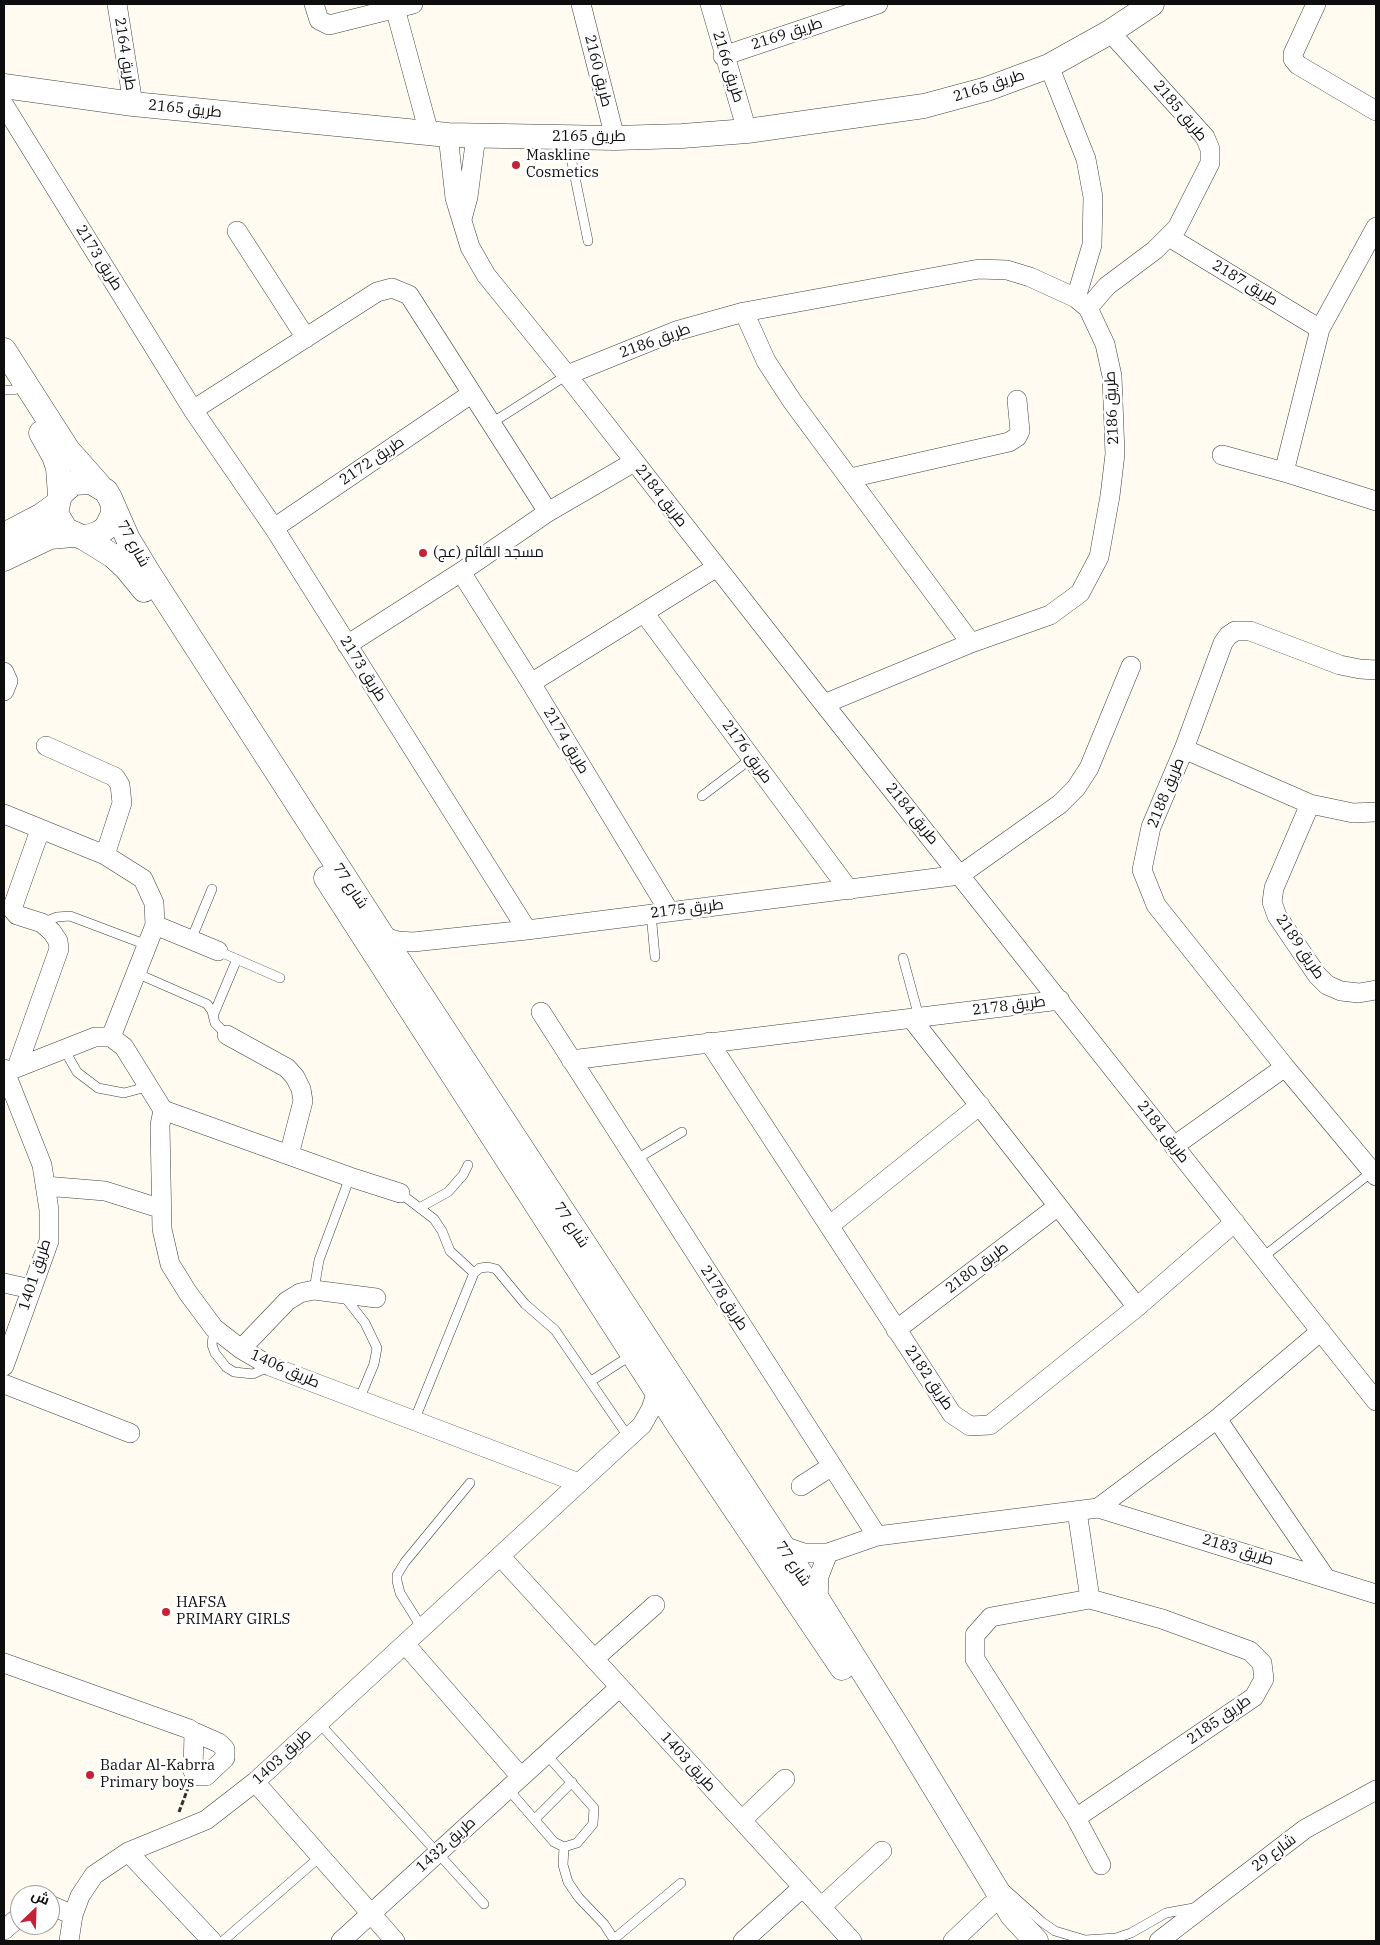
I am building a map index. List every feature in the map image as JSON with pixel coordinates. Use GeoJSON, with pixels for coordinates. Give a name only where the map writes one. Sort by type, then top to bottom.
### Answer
{"type":"FeatureCollection","features":[{"type":"Feature","properties":{"kind":"street","name":"طريق 2164"},"geometry":{"type":"LineString","coordinates":[[117,4],[133,104]]}},
{"type":"Feature","properties":{"kind":"street"},"geometry":{"type":"LineString","coordinates":[[314,4],[319,20],[323,24],[336,24],[404,6]]}},
{"type":"Feature","properties":{"kind":"street","name":"طريق 2160"},"geometry":{"type":"LineString","coordinates":[[581,4],[615,138]]}},
{"type":"Feature","properties":{"kind":"street","name":"طريق 2166"},"geometry":{"type":"LineString","coordinates":[[710,4],[723,56],[747,131]]}},
{"type":"Feature","properties":{"kind":"street","name":"طريق 2169"},"geometry":{"type":"LineString","coordinates":[[723,56],[878,4]]}},
{"type":"Feature","properties":{"kind":"street","name":"طريق 2165"},"geometry":{"type":"LineString","coordinates":[[4,86],[133,104],[438,134],[615,138],[747,131],[924,106],[988,89],[1049,66],[1110,32],[1152,4]]}},
{"type":"Feature","properties":{"kind":"street"},"geometry":{"type":"LineString","coordinates":[[1316,4],[1293,54],[1293,59],[1298,65],[1376,111]]}},
{"type":"Feature","properties":{"kind":"street","name":"طريق 2184"},"geometry":{"type":"LineString","coordinates":[[404,6],[470,247],[486,275],[567,375],[824,704],[1376,1401]]}},
{"type":"Feature","properties":{"kind":"street","name":"طريق 2185"},"geometry":{"type":"LineString","coordinates":[[1082,303],[1170,237],[1183,219],[1210,163],[1210,149],[1204,137],[1110,32]]}},
{"type":"Feature","properties":{"kind":"street"},"geometry":{"type":"LineString","coordinates":[[1049,66],[1086,159],[1093,197],[1092,245],[1082,303]]}},
{"type":"Feature","properties":{"kind":"street","name":"طريق 2173"},"geometry":{"type":"LineString","coordinates":[[4,105],[194,410],[274,528],[528,930]]}},
{"type":"Feature","properties":{"kind":"street"},"geometry":{"type":"LineString","coordinates":[[462,219],[468,198],[476,136]]}},
{"type":"Feature","properties":{"kind":"street"},"geometry":{"type":"LineString","coordinates":[[1284,472],[1320,329],[1376,227]]}},
{"type":"Feature","properties":{"kind":"street"},"geometry":{"type":"LineString","coordinates":[[237,231],[306,338]]}},
{"type":"Feature","properties":{"kind":"street","name":"طريق 2187"},"geometry":{"type":"LineString","coordinates":[[1170,237],[1320,329]]}},
{"type":"Feature","properties":{"kind":"street","name":"طريق 2186"},"geometry":{"type":"LineString","coordinates":[[567,375],[676,331],[744,312],[979,269],[1007,270],[1046,283],[1082,303],[1105,344],[1112,376],[1114,454],[1111,488],[1099,557],[1080,593],[1050,614],[971,643],[824,704]]}},
{"type":"Feature","properties":{"kind":"street"},"geometry":{"type":"LineString","coordinates":[[194,410],[376,292],[392,288],[409,295],[548,512]]}},
{"type":"Feature","properties":{"kind":"street"},"geometry":{"type":"LineString","coordinates":[[744,312],[777,380],[971,643]]}},
{"type":"Feature","properties":{"kind":"street"},"geometry":{"type":"LineString","coordinates":[[4,350],[68,450],[106,491],[113,505],[113,514],[106,528],[99,534],[50,537],[4,559]]}},
{"type":"Feature","properties":{"kind":"street"},"geometry":{"type":"LineString","coordinates":[[7,385],[54,456],[58,468],[60,522],[78,536]]}},
{"type":"Feature","properties":{"kind":"street","name":"طريق 2172"},"geometry":{"type":"LineString","coordinates":[[274,528],[471,394]]}},
{"type":"Feature","properties":{"kind":"street"},"geometry":{"type":"LineString","coordinates":[[850,478],[1009,442],[1017,437],[1020,431],[1017,400]]}},
{"type":"Feature","properties":{"kind":"street"},"geometry":{"type":"LineString","coordinates":[[1222,455],[1376,501]]}},
{"type":"Feature","properties":{"kind":"street"},"geometry":{"type":"LineString","coordinates":[[347,644],[461,572],[548,512],[634,462]]}},
{"type":"Feature","properties":{"kind":"street"},"geometry":{"type":"LineString","coordinates":[[4,535],[42,516],[66,488],[82,481],[99,485]]}},
{"type":"Feature","properties":{"kind":"street","name":"شارع 77"},"geometry":{"type":"LineString","coordinates":[[113,505],[142,564],[780,1546],[818,1600],[1012,1915],[1036,1941]]}},
{"type":"Feature","properties":{"kind":"street","name":"شارع 77"},"geometry":{"type":"LineString","coordinates":[[78,536],[113,556],[138,581],[376,958],[656,1391],[891,1740],[1012,1941]]}},
{"type":"Feature","properties":{"kind":"street"},"geometry":{"type":"LineString","coordinates":[[531,683],[717,567]]}},
{"type":"Feature","properties":{"kind":"street","name":"طريق 2174"},"geometry":{"type":"LineString","coordinates":[[461,572],[531,683],[660,912]]}},
{"type":"Feature","properties":{"kind":"street","name":"طريق 2176"},"geometry":{"type":"LineString","coordinates":[[644,614],[849,890]]}},
{"type":"Feature","properties":{"kind":"street","name":"طريق 2188"},"geometry":{"type":"LineString","coordinates":[[1375,1172],[1285,1068],[1156,905],[1142,870],[1151,827],[1184,749],[1223,644],[1235,631],[1250,631],[1340,665],[1376,670]]}},
{"type":"Feature","properties":{"kind":"street"},"geometry":{"type":"LineString","coordinates":[[960,875],[1060,804],[1076,788],[1088,768],[1131,666]]}},
{"type":"Feature","properties":{"kind":"street"},"geometry":{"type":"LineString","coordinates":[[4,672],[8,681],[4,691]]}},
{"type":"Feature","properties":{"kind":"street"},"geometry":{"type":"LineString","coordinates":[[46,746],[115,777],[120,785],[122,803],[104,855]]}},
{"type":"Feature","properties":{"kind":"street"},"geometry":{"type":"LineString","coordinates":[[1184,749],[1310,804],[1353,813],[1376,812]]}},
{"type":"Feature","properties":{"kind":"street","name":"طريق 2189"},"geometry":{"type":"LineString","coordinates":[[1310,804],[1274,888],[1272,902],[1277,916],[1317,975],[1327,985],[1341,991],[1359,993],[1376,990]]}},
{"type":"Feature","properties":{"kind":"street"},"geometry":{"type":"LineString","coordinates":[[4,814],[104,855],[143,879],[154,904],[155,925],[111,1037]]}},
{"type":"Feature","properties":{"kind":"street"},"geometry":{"type":"LineString","coordinates":[[9,1069],[59,949],[55,936],[42,923],[17,915],[12,909],[40,830]]}},
{"type":"Feature","properties":{"kind":"street","name":"طريق 2175"},"geometry":{"type":"LineString","coordinates":[[383,937],[413,942],[528,930],[960,875]]}},
{"type":"Feature","properties":{"kind":"street"},"geometry":{"type":"LineString","coordinates":[[155,925],[218,951]]}},
{"type":"Feature","properties":{"kind":"street"},"geometry":{"type":"LineString","coordinates":[[402,966],[406,953],[413,942]]}},
{"type":"Feature","properties":{"kind":"street","name":"طريق 2178"},"geometry":{"type":"LineString","coordinates":[[571,1060],[1060,1000]]}},
{"type":"Feature","properties":{"kind":"street","name":"طريق 2178"},"geometry":{"type":"LineString","coordinates":[[541,1012],[877,1536]]}},
{"type":"Feature","properties":{"kind":"street"},"geometry":{"type":"LineString","coordinates":[[915,1018],[1137,1308]]}},
{"type":"Feature","properties":{"kind":"street"},"geometry":{"type":"LineString","coordinates":[[9,1069],[95,1036],[111,1037],[124,1047],[150,1086],[163,1110],[400,1193]]}},
{"type":"Feature","properties":{"kind":"street"},"geometry":{"type":"LineString","coordinates":[[226,1036],[286,1068],[295,1078],[301,1089],[304,1101],[289,1155]]}},
{"type":"Feature","properties":{"kind":"street","name":"طريق 2182"},"geometry":{"type":"LineString","coordinates":[[709,1042],[952,1414],[970,1426],[990,1425],[1137,1308],[1235,1222]]}},
{"type":"Feature","properties":{"kind":"street"},"geometry":{"type":"LineString","coordinates":[[1174,1146],[1285,1068]]}},
{"type":"Feature","properties":{"kind":"street","name":"طريق 1401"},"geometry":{"type":"LineString","coordinates":[[4,1366],[49,1241],[49,1210],[42,1165],[9,1069]]}},
{"type":"Feature","properties":{"kind":"street"},"geometry":{"type":"LineString","coordinates":[[828,1226],[980,1105]]}},
{"type":"Feature","properties":{"kind":"street","name":"طريق 1406"},"geometry":{"type":"LineString","coordinates":[[163,1110],[160,1125],[162,1229],[170,1264],[188,1293],[214,1328],[241,1349],[270,1366],[579,1483]]}},
{"type":"Feature","properties":{"kind":"street"},"geometry":{"type":"LineString","coordinates":[[45,1186],[105,1191],[162,1209]]}},
{"type":"Feature","properties":{"kind":"street","name":"طريق 2180"},"geometry":{"type":"LineString","coordinates":[[896,1330],[1058,1206]]}},
{"type":"Feature","properties":{"kind":"street"},"geometry":{"type":"LineString","coordinates":[[4,1282],[31,1290]]}},
{"type":"Feature","properties":{"kind":"street"},"geometry":{"type":"LineString","coordinates":[[241,1349],[288,1301],[300,1293],[314,1290],[376,1298]]}},
{"type":"Feature","properties":{"kind":"street","name":"طريق 2183"},"geometry":{"type":"LineString","coordinates":[[1098,1508],[1217,1419],[1321,1332]]}},
{"type":"Feature","properties":{"kind":"street"},"geometry":{"type":"LineString","coordinates":[[4,1384],[130,1433]]}},
{"type":"Feature","properties":{"kind":"street","name":"طريق 1403"},"geometry":{"type":"LineString","coordinates":[[69,1941],[73,1915],[80,1896],[94,1875],[128,1852],[206,1820],[255,1782],[635,1431],[651,1409],[656,1391]]}},
{"type":"Feature","properties":{"kind":"street"},"geometry":{"type":"LineString","coordinates":[[1217,1419],[1324,1577]]}},
{"type":"Feature","properties":{"kind":"street"},"geometry":{"type":"LineString","coordinates":[[635,1431],[660,1423],[679,1426]]}},
{"type":"Feature","properties":{"kind":"street"},"geometry":{"type":"LineString","coordinates":[[801,1486],[832,1466]]}},
{"type":"Feature","properties":{"kind":"street","name":"طريق 2183"},"geometry":{"type":"LineString","coordinates":[[780,1546],[804,1552],[828,1553],[877,1536],[1098,1508],[1376,1594]]}},
{"type":"Feature","properties":{"kind":"street"},"geometry":{"type":"LineString","coordinates":[[1077,1511],[1090,1599]]}},
{"type":"Feature","properties":{"kind":"street"},"geometry":{"type":"LineString","coordinates":[[818,1600],[819,1576],[828,1553]]}},
{"type":"Feature","properties":{"kind":"street","name":"طريق 1403"},"geometry":{"type":"LineString","coordinates":[[500,1556],[852,1941]]}},
{"type":"Feature","properties":{"kind":"street","name":"طريق 2185"},"geometry":{"type":"LineString","coordinates":[[1076,1818],[1254,1697],[1264,1679],[1262,1663],[1250,1651],[1171,1622],[1090,1599],[990,1617],[975,1635],[975,1660],[1076,1818],[1101,1866]]}},
{"type":"Feature","properties":{"kind":"street"},"geometry":{"type":"LineString","coordinates":[[594,1659],[655,1606]]}},
{"type":"Feature","properties":{"kind":"street"},"geometry":{"type":"LineString","coordinates":[[405,1644],[515,1783]]}},
{"type":"Feature","properties":{"kind":"street"},"geometry":{"type":"LineString","coordinates":[[4,1663],[194,1732],[223,1746],[226,1754],[223,1762],[206,1776],[199,1776],[193,1772],[194,1732]]}},
{"type":"Feature","properties":{"kind":"street","name":"طريق 1432"},"geometry":{"type":"LineString","coordinates":[[341,1941],[620,1687]]}},
{"type":"Feature","properties":{"kind":"street"},"geometry":{"type":"LineString","coordinates":[[742,1820],[785,1779]]}},
{"type":"Feature","properties":{"kind":"street"},"geometry":{"type":"LineString","coordinates":[[255,1782],[395,1941]]}},
{"type":"Feature","properties":{"kind":"street","name":"شارع 29"},"geometry":{"type":"LineString","coordinates":[[1159,1941],[1305,1829],[1376,1790]]}},
{"type":"Feature","properties":{"kind":"street"},"geometry":{"type":"LineString","coordinates":[[821,1907],[882,1851]]}},
{"type":"Feature","properties":{"kind":"street"},"geometry":{"type":"LineString","coordinates":[[128,1852],[212,1941]]}},
{"type":"Feature","properties":{"kind":"street"},"geometry":{"type":"LineString","coordinates":[[743,1941],[803,1887]]}},
{"type":"Feature","properties":{"kind":"street"},"geometry":{"type":"LineString","coordinates":[[953,1941],[992,1905]]}},
{"type":"Feature","properties":{"kind":"street"},"geometry":{"type":"LineString","coordinates":[[60,1909],[73,1915]]}},
{"type":"Feature","properties":{"kind":"street","name":"شارع 29"},"geometry":{"type":"LineString","coordinates":[[1167,1941],[1180,1926]]}},
{"type":"Feature","properties":{"kind":"lane"},"geometry":{"type":"LineString","coordinates":[[566,137],[588,241]]}},
{"type":"Feature","properties":{"kind":"lane"},"geometry":{"type":"LineString","coordinates":[[490,424],[567,375]]}},
{"type":"Feature","properties":{"kind":"lane"},"geometry":{"type":"LineString","coordinates":[[702,796],[752,758]]}},
{"type":"Feature","properties":{"kind":"lane"},"geometry":{"type":"LineString","coordinates":[[191,940],[212,889]]}},
{"type":"Feature","properties":{"kind":"lane"},"geometry":{"type":"LineString","coordinates":[[655,957],[660,912]]}},
{"type":"Feature","properties":{"kind":"lane"},"geometry":{"type":"LineString","coordinates":[[42,923],[57,917],[70,916],[147,945]]}},
{"type":"Feature","properties":{"kind":"lane"},"geometry":{"type":"LineString","coordinates":[[218,951],[280,978]]}},
{"type":"Feature","properties":{"kind":"lane"},"geometry":{"type":"LineString","coordinates":[[904,958],[915,1018]]}},
{"type":"Feature","properties":{"kind":"lane"},"geometry":{"type":"LineString","coordinates":[[213,1016],[236,959]]}},
{"type":"Feature","properties":{"kind":"lane"},"geometry":{"type":"LineString","coordinates":[[136,974],[207,1004],[218,1028],[226,1036]]}},
{"type":"Feature","properties":{"kind":"lane"},"geometry":{"type":"LineString","coordinates":[[64,1049],[77,1072],[98,1088],[124,1093],[150,1086]]}},
{"type":"Feature","properties":{"kind":"lane"},"geometry":{"type":"LineString","coordinates":[[635,1160],[682,1132]]}},
{"type":"Feature","properties":{"kind":"lane"},"geometry":{"type":"LineString","coordinates":[[420,1207],[448,1192],[460,1180],[468,1165]]}},
{"type":"Feature","properties":{"kind":"lane"},"geometry":{"type":"LineString","coordinates":[[1263,1257],[1375,1172]]}},
{"type":"Feature","properties":{"kind":"lane"},"geometry":{"type":"LineString","coordinates":[[314,1290],[318,1260],[350,1177]]}},
{"type":"Feature","properties":{"kind":"lane"},"geometry":{"type":"LineString","coordinates":[[400,1193],[420,1207],[438,1225],[453,1256],[474,1273]]}},
{"type":"Feature","properties":{"kind":"lane"},"geometry":{"type":"LineString","coordinates":[[414,1421],[474,1273],[480,1268],[488,1266],[496,1269],[526,1304],[555,1330],[591,1381],[635,1431]]}},
{"type":"Feature","properties":{"kind":"lane"},"geometry":{"type":"LineString","coordinates":[[343,1295],[366,1323],[377,1348],[374,1364],[360,1400]]}},
{"type":"Feature","properties":{"kind":"lane"},"geometry":{"type":"LineString","coordinates":[[214,1328],[212,1345],[219,1360],[226,1368],[234,1372],[254,1374],[270,1366]]}},
{"type":"Feature","properties":{"kind":"lane"},"geometry":{"type":"LineString","coordinates":[[591,1381],[633,1354]]}},
{"type":"Feature","properties":{"kind":"lane"},"geometry":{"type":"LineString","coordinates":[[422,1628],[400,1593],[397,1575],[405,1562],[470,1483]]}},
{"type":"Feature","properties":{"kind":"lane"},"geometry":{"type":"LineString","coordinates":[[319,1723],[484,1904]]}},
{"type":"Feature","properties":{"kind":"lane"},"geometry":{"type":"LineString","coordinates":[[515,1783],[534,1819],[554,1842],[564,1847],[577,1843],[595,1819],[591,1803],[546,1754]]}},
{"type":"Feature","properties":{"kind":"lane"},"geometry":{"type":"LineString","coordinates":[[534,1819],[572,1782]]}},
{"type":"Feature","properties":{"kind":"lane"},"geometry":{"type":"LineString","coordinates":[[564,1847],[562,1865],[568,1882],[614,1940],[681,1883]]}},
{"type":"Feature","properties":{"kind":"lane"},"geometry":{"type":"LineString","coordinates":[[223,1941],[321,1856]]}},
{"type":"Feature","properties":{"kind":"lane"},"geometry":{"type":"LineString","coordinates":[[991,1880],[1013,1894],[1042,1922],[1056,1931],[1085,1940],[1116,1938],[1131,1933],[1166,1913],[1184,1908],[1202,1907]]}},
{"type":"Feature","properties":{"kind":"path"},"geometry":{"type":"LineString","coordinates":[[178,1816],[193,1772]]}},
{"type":"Feature","properties":{"kind":"place","name":"Maskline Cosmetics"},"geometry":{"type":"Point","coordinates":[516,165]}},
{"type":"Feature","properties":{"kind":"place","name":"مسجد القائم (عج)"},"geometry":{"type":"Point","coordinates":[423,553]}},
{"type":"Feature","properties":{"kind":"place","name":"HAFSA PRIMARY GIRLS"},"geometry":{"type":"Point","coordinates":[166,1612]}},
{"type":"Feature","properties":{"kind":"place","name":"Badar Al-Kabrra Primary boys"},"geometry":{"type":"Point","coordinates":[90,1775]}}]}
